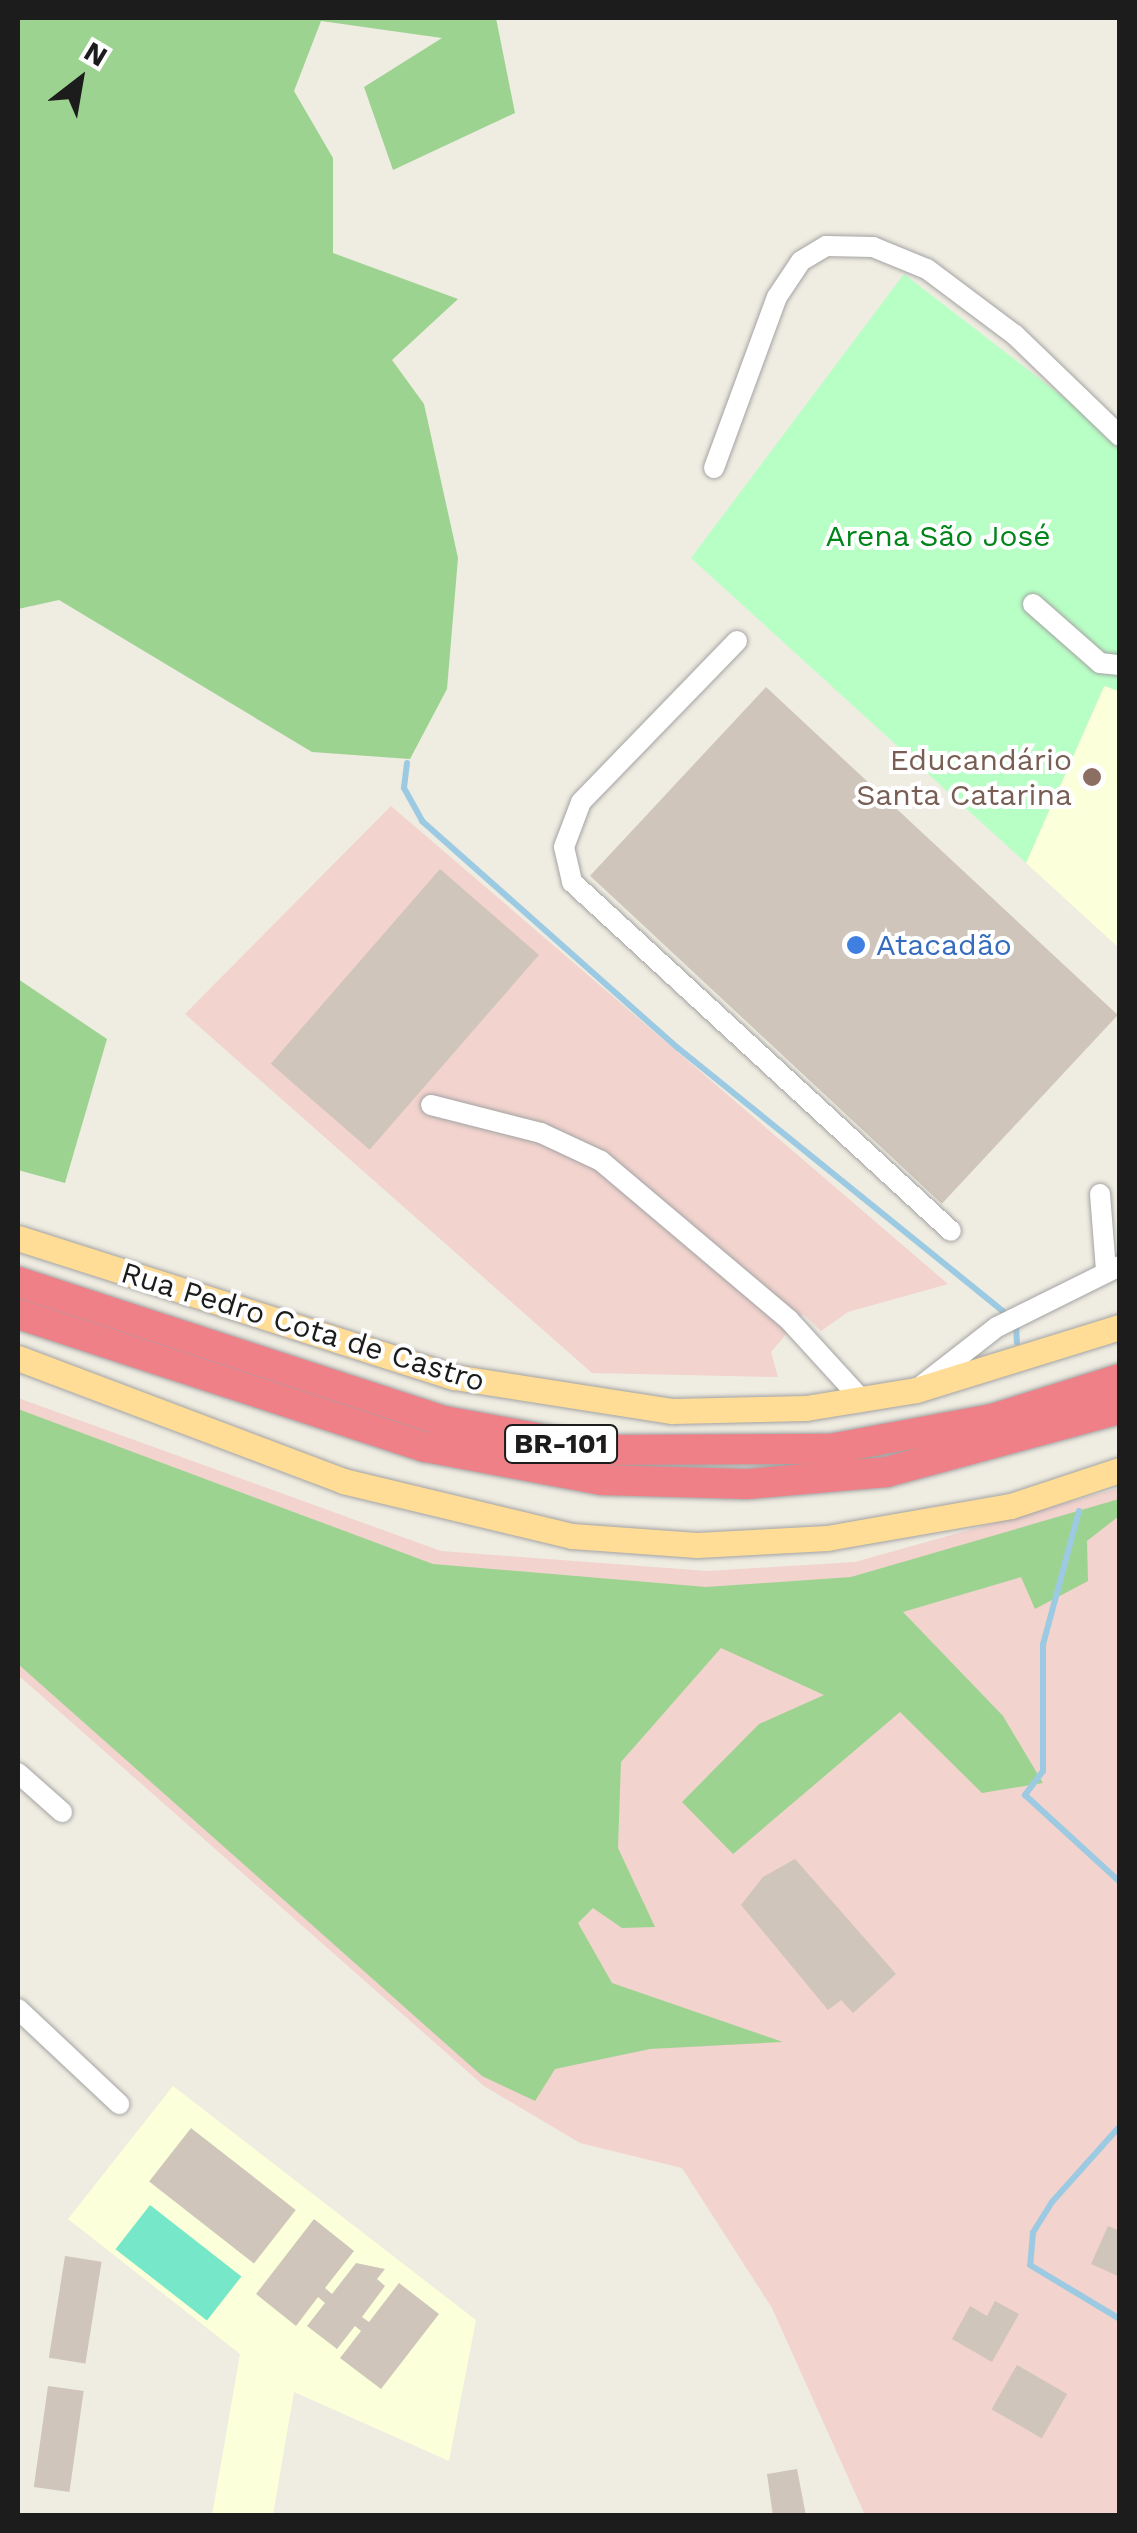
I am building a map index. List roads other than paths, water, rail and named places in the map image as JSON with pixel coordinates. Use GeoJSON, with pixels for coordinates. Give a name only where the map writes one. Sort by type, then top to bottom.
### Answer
{"type":"FeatureCollection","features":[{"type":"Feature","properties":{"kind":"highway","name":"BR-101"},"geometry":{"type":"LineString","coordinates":[[18,1282],[444,1421],[602,1450],[830,1448],[992,1419],[1120,1379]]}},
{"type":"Feature","properties":{"kind":"highway","name":"BR-101"},"geometry":{"type":"LineString","coordinates":[[18,1314],[426,1447],[602,1480],[747,1484],[886,1472],[1120,1410]]}},
{"type":"Feature","properties":{"kind":"main road","name":"Rua Pedro Cota de Castro"},"geometry":{"type":"LineString","coordinates":[[18,1238],[366,1352],[528,1393],[739,1413],[916,1390],[1120,1326]]}},
{"type":"Feature","properties":{"kind":"main road"},"geometry":{"type":"LineString","coordinates":[[18,1358],[343,1481],[589,1538],[749,1544],[892,1530],[1120,1470]]}},
{"type":"Feature","properties":{"kind":"street"},"geometry":{"type":"LineString","coordinates":[[714,468],[777,297],[801,262],[826,246],[873,247],[928,269],[1015,335],[1120,436]]}},
{"type":"Feature","properties":{"kind":"street"},"geometry":{"type":"LineString","coordinates":[[1034,604],[1100,663],[1120,666]]}},
{"type":"Feature","properties":{"kind":"street"},"geometry":{"type":"LineString","coordinates":[[737,641],[581,802],[564,847],[572,882],[951,1231]]}},
{"type":"Feature","properties":{"kind":"street"},"geometry":{"type":"LineString","coordinates":[[430,1105],[541,1134],[600,1160],[789,1320],[862,1400]]}},
{"type":"Feature","properties":{"kind":"street"},"geometry":{"type":"LineString","coordinates":[[916,1390],[998,1327],[1113,1268],[1100,1194],[1120,1210]]}},
{"type":"Feature","properties":{"kind":"street"},"geometry":{"type":"LineString","coordinates":[[18,1773],[62,1812]]}},
{"type":"Feature","properties":{"kind":"street"},"geometry":{"type":"LineString","coordinates":[[19,2014],[119,2104]]}},
{"type":"Feature","properties":{"kind":"waterway"},"geometry":{"type":"LineString","coordinates":[[407,763],[404,788],[422,821],[678,1048],[1003,1311]]}},
{"type":"Feature","properties":{"kind":"waterway"},"geometry":{"type":"LineString","coordinates":[[1016,1325],[1017,1342]]}},
{"type":"Feature","properties":{"kind":"waterway"},"geometry":{"type":"LineString","coordinates":[[1079,1511],[1043,1644],[1043,1771],[1025,1795],[1120,1882]]}},
{"type":"Feature","properties":{"kind":"waterway"},"geometry":{"type":"LineString","coordinates":[[1120,2126],[1052,2202],[1033,2233],[1030,2265],[1120,2319]]}},
{"type":"Feature","properties":{"kind":"place","name":"Educandário Santa Catarina"},"geometry":{"type":"Point","coordinates":[1092,777]}},
{"type":"Feature","properties":{"kind":"place","name":"Atacadão"},"geometry":{"type":"Point","coordinates":[856,945]}},
{"type":"Feature","properties":{"kind":"park label","name":"Arena São José"},"geometry":{"type":"Point","coordinates":[938,536]}}]}
